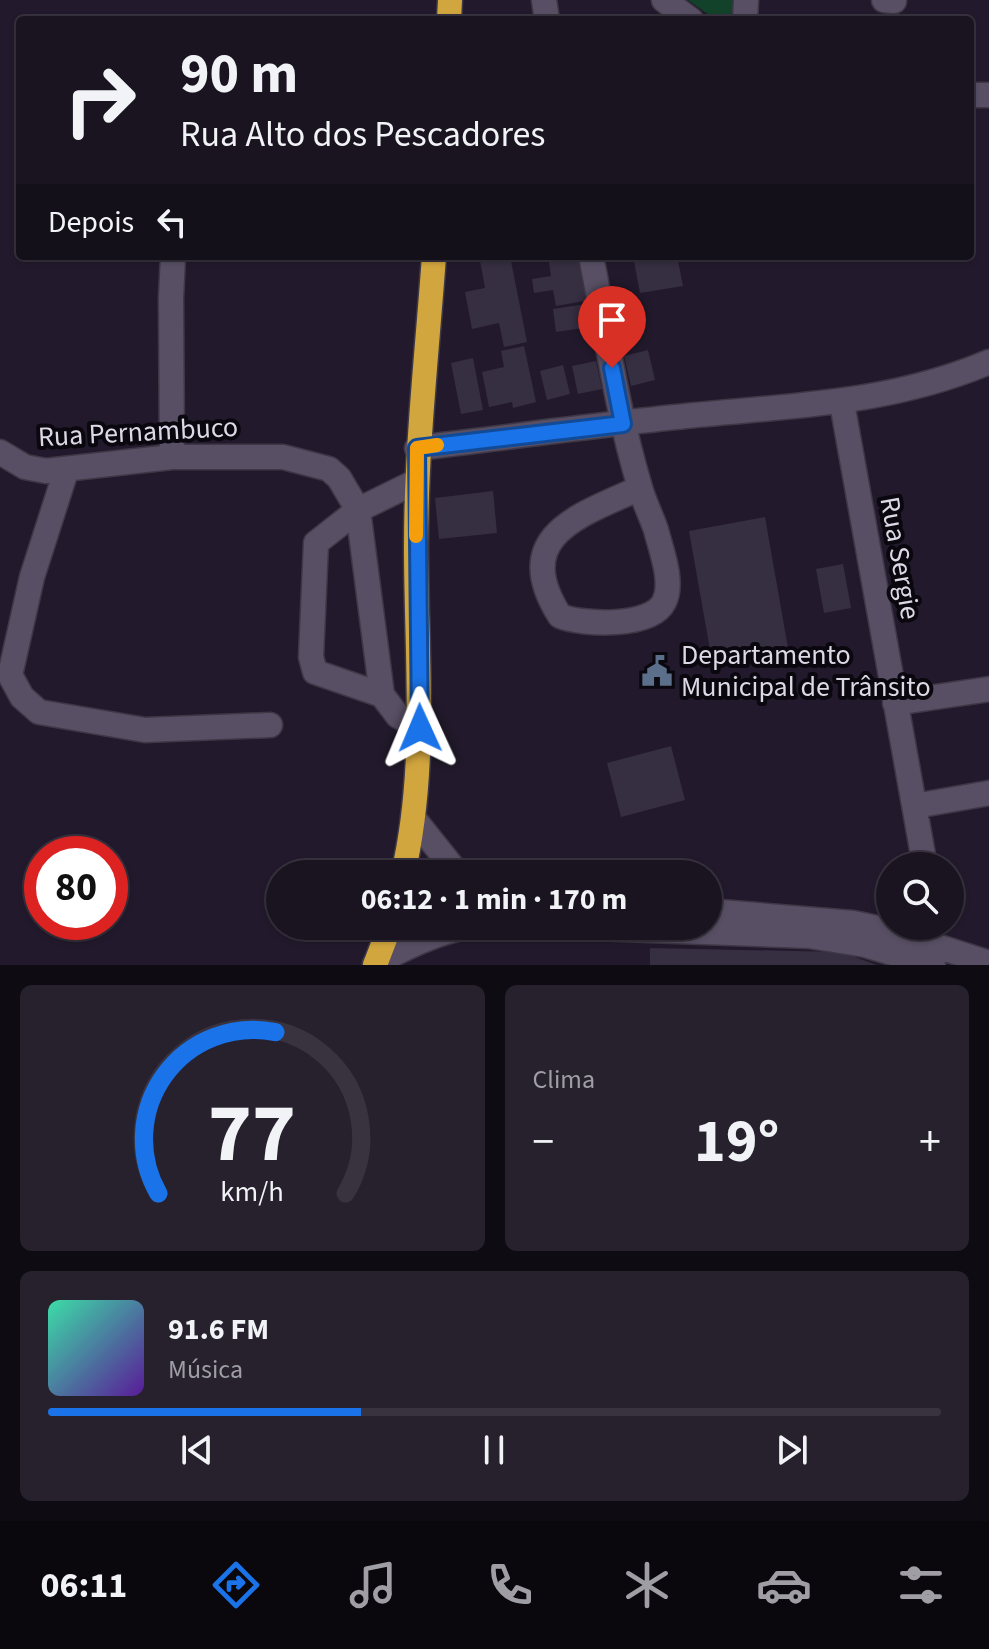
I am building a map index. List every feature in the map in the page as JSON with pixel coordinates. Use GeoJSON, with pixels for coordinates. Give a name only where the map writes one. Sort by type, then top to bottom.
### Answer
{"type":"FeatureCollection","features":[{"type":"Feature","properties":{"kind":"highway"},"geometry":{"type":"LineString","coordinates":[[406,860],[414,819],[420,728],[417,448],[434,260]]}},
{"type":"Feature","properties":{"kind":"highway"},"geometry":{"type":"LineString","coordinates":[[375,965],[385,940]]}},
{"type":"Feature","properties":{"kind":"street"},"geometry":{"type":"LineString","coordinates":[[664,0],[686,16]]}},
{"type":"Feature","properties":{"kind":"street"},"geometry":{"type":"LineString","coordinates":[[884,0],[894,1]]}},
{"type":"Feature","properties":{"kind":"street"},"geometry":{"type":"LineString","coordinates":[[172,457],[173,260]]}},
{"type":"Feature","properties":{"kind":"street"},"geometry":{"type":"LineString","coordinates":[[592,260],[623,424],[661,550],[667,588],[664,603],[646,616],[608,623],[572,621],[560,616],[546,587],[543,564],[552,537],[574,518],[640,488]]}},
{"type":"Feature","properties":{"kind":"street"},"geometry":{"type":"LineString","coordinates":[[417,448],[842,403],[899,392],[989,362]]}},
{"type":"Feature","properties":{"kind":"street","name":"Rua Sergie"},"geometry":{"type":"LineString","coordinates":[[842,403],[923,852]]}},
{"type":"Feature","properties":{"kind":"street","name":"Rua Pernambuco"},"geometry":{"type":"LineString","coordinates":[[0,452],[25,467],[66,471],[172,457],[283,457],[313,462],[339,478],[358,510],[382,695]]}},
{"type":"Feature","properties":{"kind":"street"},"geometry":{"type":"LineString","coordinates":[[66,471],[32,577],[10,675],[22,697],[39,712],[145,730],[270,725]]}},
{"type":"Feature","properties":{"kind":"street"},"geometry":{"type":"LineString","coordinates":[[417,481],[358,510],[316,543],[311,657],[315,672],[382,695],[398,716],[420,728]]}},
{"type":"Feature","properties":{"kind":"street"},"geometry":{"type":"LineString","coordinates":[[895,703],[989,689]]}},
{"type":"Feature","properties":{"kind":"street"},"geometry":{"type":"LineString","coordinates":[[915,806],[989,793]]}},
{"type":"Feature","properties":{"kind":"street"},"geometry":{"type":"LineString","coordinates":[[414,819],[447,860]]}},
{"type":"Feature","properties":{"kind":"street"},"geometry":{"type":"LineString","coordinates":[[722,912],[853,923],[887,930],[934,950]]}},
{"type":"Feature","properties":{"kind":"street"},"geometry":{"type":"LineString","coordinates":[[722,933],[809,936],[865,945],[934,950],[989,963]]}},
{"type":"Feature","properties":{"kind":"street"},"geometry":{"type":"LineString","coordinates":[[375,965],[421,940]]}},
{"type":"Feature","properties":{"kind":"green space"},"geometry":{"type":"Polygon","coordinates":[[[688,0],[733,0],[732,16],[710,16],[688,0]]]}},
{"type":"Feature","properties":{"kind":"building"},"geometry":{"type":"Polygon","coordinates":[[[480,260],[511,260],[527,342],[504,347],[499,323],[472,329],[465,292],[485,288],[480,260]]]}},
{"type":"Feature","properties":{"kind":"building"},"geometry":{"type":"Polygon","coordinates":[[[549,260],[583,260],[590,300],[556,306],[553,290],[534,293],[532,279],[551,276],[549,260]]]}},
{"type":"Feature","properties":{"kind":"building"},"geometry":{"type":"Polygon","coordinates":[[[634,260],[678,260],[683,286],[640,293],[634,260]]]}},
{"type":"Feature","properties":{"kind":"building"},"geometry":{"type":"Polygon","coordinates":[[[586,304],[589,327],[556,332],[553,309],[586,304]]]}},
{"type":"Feature","properties":{"kind":"building"},"geometry":{"type":"Polygon","coordinates":[[[524,346],[536,402],[513,408],[512,402],[489,407],[482,372],[504,367],[501,351],[524,346]]]}},
{"type":"Feature","properties":{"kind":"building"},"geometry":{"type":"Polygon","coordinates":[[[648,350],[655,380],[631,386],[624,356],[648,350]]]}},
{"type":"Feature","properties":{"kind":"building"},"geometry":{"type":"Polygon","coordinates":[[[473,358],[483,410],[461,414],[451,363],[473,358]]]}},
{"type":"Feature","properties":{"kind":"building"},"geometry":{"type":"Polygon","coordinates":[[[596,361],[602,389],[578,394],[572,366],[596,361]]]}},
{"type":"Feature","properties":{"kind":"building"},"geometry":{"type":"Polygon","coordinates":[[[563,365],[570,394],[547,400],[540,371],[563,365]]]}},
{"type":"Feature","properties":{"kind":"building"},"geometry":{"type":"Polygon","coordinates":[[[493,491],[497,533],[439,539],[435,498],[493,491]]]}},
{"type":"Feature","properties":{"kind":"building"},"geometry":{"type":"Polygon","coordinates":[[[765,517],[788,648],[712,661],[689,531],[765,517]]]}},
{"type":"Feature","properties":{"kind":"building"},"geometry":{"type":"Polygon","coordinates":[[[843,564],[851,608],[824,613],[816,569],[843,564]]]}},
{"type":"Feature","properties":{"kind":"building"},"geometry":{"type":"Polygon","coordinates":[[[671,746],[685,800],[621,817],[607,763],[671,746]]]}},
{"type":"Feature","properties":{"kind":"building"},"geometry":{"type":"Polygon","coordinates":[[[650,948],[841,952],[877,965],[650,965],[650,948]]]}},
{"type":"Feature","properties":{"kind":"slow traffic"},"geometry":{"type":"LineString","coordinates":[[416,536],[417,448],[437,445]]}},
{"type":"Feature","properties":{"kind":"place","name":"Departamento Municipal de Trânsito"},"geometry":{"type":"Point","coordinates":[657,671]}},
{"type":"Feature","properties":{"kind":"route"},"geometry":{"type":"LineString","coordinates":[[420,728],[417,448],[623,424],[612,368]]}}]}
